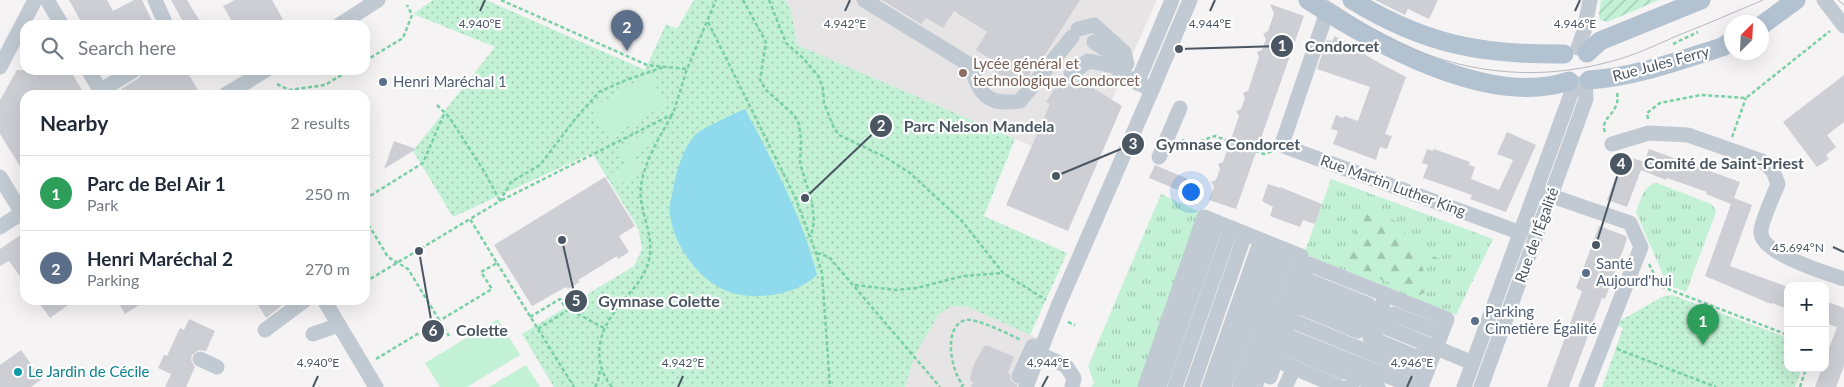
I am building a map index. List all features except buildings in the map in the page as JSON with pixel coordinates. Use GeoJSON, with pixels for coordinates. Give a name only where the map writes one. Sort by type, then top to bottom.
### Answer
{"type":"FeatureCollection","features":[{"type":"Feature","properties":{"kind":"main road","name":"Rue Jules Ferry"},"geometry":{"type":"LineString","coordinates":[[1308,0],[1357,31],[1394,50],[1432,66],[1477,80],[1502,85],[1538,88],[1613,78],[1648,70],[1724,46]]}},
{"type":"Feature","properties":{"kind":"main road"},"geometry":{"type":"LineString","coordinates":[[1352,0],[1400,26],[1445,43],[1508,54],[1576,52]]}},
{"type":"Feature","properties":{"kind":"main road"},"geometry":{"type":"LineString","coordinates":[[1576,52],[1592,71],[1579,82],[1565,78],[1560,64],[1576,52],[1701,0]]}},
{"type":"Feature","properties":{"kind":"main road"},"geometry":{"type":"LineString","coordinates":[[1769,19],[1796,0]]}},
{"type":"Feature","properties":{"kind":"street"},"geometry":{"type":"LineString","coordinates":[[25,20],[35,0]]}},
{"type":"Feature","properties":{"kind":"street"},"geometry":{"type":"LineString","coordinates":[[47,0],[59,20]]}},
{"type":"Feature","properties":{"kind":"street"},"geometry":{"type":"LineString","coordinates":[[155,0],[164,20]]}},
{"type":"Feature","properties":{"kind":"street"},"geometry":{"type":"LineString","coordinates":[[347,20],[378,0]]}},
{"type":"Feature","properties":{"kind":"street"},"geometry":{"type":"LineString","coordinates":[[864,0],[970,65],[975,81],[988,99],[1003,103],[1020,100],[1075,33],[1094,24],[1124,52],[1127,64]]}},
{"type":"Feature","properties":{"kind":"street"},"geometry":{"type":"LineString","coordinates":[[1140,77],[1172,0]]}},
{"type":"Feature","properties":{"kind":"street"},"geometry":{"type":"LineString","coordinates":[[1023,381],[1058,306],[1190,0]]}},
{"type":"Feature","properties":{"kind":"street"},"geometry":{"type":"LineString","coordinates":[[1576,52],[1584,31],[1590,0]]}},
{"type":"Feature","properties":{"kind":"street"},"geometry":{"type":"LineString","coordinates":[[1824,0],[1842,24]]}},
{"type":"Feature","properties":{"kind":"street"},"geometry":{"type":"LineString","coordinates":[[1286,146],[1283,141],[1327,12]]}},
{"type":"Feature","properties":{"kind":"street"},"geometry":{"type":"LineString","coordinates":[[0,67],[20,29]]}},
{"type":"Feature","properties":{"kind":"street"},"geometry":{"type":"LineString","coordinates":[[1094,42],[1127,64],[1152,90]]}},
{"type":"Feature","properties":{"kind":"street"},"geometry":{"type":"LineString","coordinates":[[1071,74],[1088,62],[1114,66],[1127,77],[1140,77]]}},
{"type":"Feature","properties":{"kind":"street"},"geometry":{"type":"LineString","coordinates":[[91,75],[99,90]]}},
{"type":"Feature","properties":{"kind":"street"},"geometry":{"type":"LineString","coordinates":[[105,90],[127,75]]}},
{"type":"Feature","properties":{"kind":"street"},"geometry":{"type":"LineString","coordinates":[[233,90],[258,75]]}},
{"type":"Feature","properties":{"kind":"street","name":"Rue de l'Égalité"},"geometry":{"type":"LineString","coordinates":[[1464,387],[1536,190],[1579,82]]}},
{"type":"Feature","properties":{"kind":"street","name":"Rue de l'Égalité"},"geometry":{"type":"LineString","coordinates":[[1481,387],[1586,99],[1579,82]]}},
{"type":"Feature","properties":{"kind":"street"},"geometry":{"type":"LineString","coordinates":[[1159,157],[1180,108]]}},
{"type":"Feature","properties":{"kind":"street"},"geometry":{"type":"LineString","coordinates":[[1612,144],[1649,133],[1688,135],[1762,161],[1773,171],[1778,184],[1760,232],[1764,242],[1779,254],[1844,280]]}},
{"type":"Feature","properties":{"kind":"street","name":"Rue Martin Luther King"},"geometry":{"type":"LineString","coordinates":[[1286,146],[1521,232]]}},
{"type":"Feature","properties":{"kind":"street"},"geometry":{"type":"LineString","coordinates":[[0,177],[20,207]]}},
{"type":"Feature","properties":{"kind":"street"},"geometry":{"type":"LineString","coordinates":[[1536,190],[1630,223],[1640,247],[1586,387]]}},
{"type":"Feature","properties":{"kind":"street"},"geometry":{"type":"LineString","coordinates":[[0,227],[20,214]]}},
{"type":"Feature","properties":{"kind":"street"},"geometry":{"type":"LineString","coordinates":[[1175,387],[1188,352],[1204,217],[1301,256],[1245,376],[1209,387]]}},
{"type":"Feature","properties":{"kind":"street"},"geometry":{"type":"LineString","coordinates":[[1145,387],[1224,225]]}},
{"type":"Feature","properties":{"kind":"street"},"geometry":{"type":"LineString","coordinates":[[1192,387],[1246,234]]}},
{"type":"Feature","properties":{"kind":"street"},"geometry":{"type":"LineString","coordinates":[[1274,246],[1272,319],[1276,360]]}},
{"type":"Feature","properties":{"kind":"street"},"geometry":{"type":"LineString","coordinates":[[1245,376],[1272,319],[1300,292],[1309,264],[1447,319],[1431,346],[1420,359],[1363,350]]}},
{"type":"Feature","properties":{"kind":"street"},"geometry":{"type":"LineString","coordinates":[[1312,282],[1340,308],[1363,350],[1378,387]]}},
{"type":"Feature","properties":{"kind":"street"},"geometry":{"type":"LineString","coordinates":[[1195,284],[1224,295],[1272,319],[1363,350],[1423,381],[1431,346]]}},
{"type":"Feature","properties":{"kind":"street"},"geometry":{"type":"LineString","coordinates":[[1300,292],[1340,308],[1363,350],[1415,387]]}},
{"type":"Feature","properties":{"kind":"street"},"geometry":{"type":"LineString","coordinates":[[1363,350],[1386,295]]}},
{"type":"Feature","properties":{"kind":"street"},"geometry":{"type":"LineString","coordinates":[[266,330],[298,305]]}},
{"type":"Feature","properties":{"kind":"street"},"geometry":{"type":"LineString","coordinates":[[327,305],[376,387]]}},
{"type":"Feature","properties":{"kind":"street"},"geometry":{"type":"LineString","coordinates":[[1302,308],[1340,308]]}},
{"type":"Feature","properties":{"kind":"street"},"geometry":{"type":"LineString","coordinates":[[1276,360],[1294,368],[1316,369],[1363,350],[1393,314],[1434,330]]}},
{"type":"Feature","properties":{"kind":"street"},"geometry":{"type":"LineString","coordinates":[[1272,319],[1316,369]]}},
{"type":"Feature","properties":{"kind":"street"},"geometry":{"type":"LineString","coordinates":[[313,334],[339,325]]}},
{"type":"Feature","properties":{"kind":"street"},"geometry":{"type":"LineString","coordinates":[[1166,345],[1188,352],[1245,376]]}},
{"type":"Feature","properties":{"kind":"street"},"geometry":{"type":"LineString","coordinates":[[1159,387],[1166,345]]}},
{"type":"Feature","properties":{"kind":"street"},"geometry":{"type":"LineString","coordinates":[[1431,346],[1473,363]]}},
{"type":"Feature","properties":{"kind":"street"},"geometry":{"type":"LineString","coordinates":[[1037,349],[1066,366],[1074,378],[1072,387]]}},
{"type":"Feature","properties":{"kind":"street"},"geometry":{"type":"LineString","coordinates":[[200,359],[217,367]]}},
{"type":"Feature","properties":{"kind":"street"},"geometry":{"type":"LineString","coordinates":[[1224,387],[1276,360]]}},
{"type":"Feature","properties":{"kind":"street"},"geometry":{"type":"LineString","coordinates":[[1291,385],[1294,368]]}},
{"type":"Feature","properties":{"kind":"path"},"geometry":{"type":"LineString","coordinates":[[501,0],[647,65],[687,69]]}},
{"type":"Feature","properties":{"kind":"path"},"geometry":{"type":"LineString","coordinates":[[594,387],[598,381],[600,368],[599,349],[604,329],[618,307],[636,287],[644,273],[649,258],[651,243],[640,198],[642,183],[652,151],[672,114],[687,69],[716,0]]}},
{"type":"Feature","properties":{"kind":"path"},"geometry":{"type":"LineString","coordinates":[[743,0],[766,42],[760,80],[766,90],[794,115],[799,124],[801,140],[800,163],[812,203],[814,221],[810,239]]}},
{"type":"Feature","properties":{"kind":"path"},"geometry":{"type":"LineString","coordinates":[[769,0],[786,43],[804,59],[819,77],[823,89],[824,103],[834,128],[839,135],[885,157],[910,173],[962,221],[1003,273],[1058,306]]}},
{"type":"Feature","properties":{"kind":"path"},"geometry":{"type":"LineString","coordinates":[[370,58],[403,38],[412,15],[407,5]]}},
{"type":"Feature","properties":{"kind":"path"},"geometry":{"type":"LineString","coordinates":[[708,22],[795,197],[816,253],[822,274],[830,387]]}},
{"type":"Feature","properties":{"kind":"path"},"geometry":{"type":"LineString","coordinates":[[1728,148],[1746,98],[1842,24]]}},
{"type":"Feature","properties":{"kind":"path"},"geometry":{"type":"LineString","coordinates":[[500,202],[511,182],[540,165],[598,92],[664,67]]}},
{"type":"Feature","properties":{"kind":"path"},"geometry":{"type":"LineString","coordinates":[[277,84],[289,90],[324,85],[341,75]]}},
{"type":"Feature","properties":{"kind":"path"},"geometry":{"type":"LineString","coordinates":[[1612,144],[1603,128],[1605,121],[1618,102],[1618,94],[1614,86]]}},
{"type":"Feature","properties":{"kind":"path"},"geometry":{"type":"LineString","coordinates":[[1649,133],[1647,113],[1660,103],[1701,95],[1746,98]]}},
{"type":"Feature","properties":{"kind":"path"},"geometry":{"type":"LineString","coordinates":[[437,105],[449,117],[479,164],[500,202]]}},
{"type":"Feature","properties":{"kind":"path"},"geometry":{"type":"LineString","coordinates":[[370,196],[423,163],[444,114]]}},
{"type":"Feature","properties":{"kind":"path"},"geometry":{"type":"LineString","coordinates":[[370,279],[500,202],[672,114]]}},
{"type":"Feature","properties":{"kind":"path"},"geometry":{"type":"LineString","coordinates":[[1168,134],[1192,144],[1215,136],[1264,154],[1286,146]]}},
{"type":"Feature","properties":{"kind":"path"},"geometry":{"type":"LineString","coordinates":[[470,219],[574,387]]}},
{"type":"Feature","properties":{"kind":"path"},"geometry":{"type":"LineString","coordinates":[[370,227],[388,257],[408,269],[449,336]]}},
{"type":"Feature","properties":{"kind":"path"},"geometry":{"type":"LineString","coordinates":[[1640,247],[1660,286],[1784,333]]}},
{"type":"Feature","properties":{"kind":"path"},"geometry":{"type":"LineString","coordinates":[[816,253],[829,257],[940,387]]}},
{"type":"Feature","properties":{"kind":"path"},"geometry":{"type":"LineString","coordinates":[[364,366],[492,289],[481,272],[497,263]]}},
{"type":"Feature","properties":{"kind":"path"},"geometry":{"type":"LineString","coordinates":[[853,285],[896,290],[917,288],[963,276],[1003,273]]}},
{"type":"Feature","properties":{"kind":"path"},"geometry":{"type":"LineString","coordinates":[[530,317],[560,299],[565,307],[604,329]]}},
{"type":"Feature","properties":{"kind":"path"},"geometry":{"type":"LineString","coordinates":[[538,329],[569,309]]}},
{"type":"Feature","properties":{"kind":"path"},"geometry":{"type":"LineString","coordinates":[[962,387],[963,385],[953,368],[950,352],[953,332],[959,323],[967,320],[977,322],[1037,349]]}},
{"type":"Feature","properties":{"kind":"path"},"geometry":{"type":"LineString","coordinates":[[1602,343],[1716,387]]}},
{"type":"Feature","properties":{"kind":"path"},"geometry":{"type":"LineString","coordinates":[[600,368],[612,387]]}},
{"type":"Feature","properties":{"kind":"path"},"geometry":{"type":"LineString","coordinates":[[1800,387],[1805,372]]}},
{"type":"Feature","properties":{"kind":"shaded area","name":"Lycée général et technologique Condorcet"},"geometry":{"type":"Polygon","coordinates":[[[785,0],[1157,0],[1112,100],[1066,71],[1047,101],[1057,109],[1044,118],[1032,146],[796,45],[791,10],[785,0]]]}},
{"type":"Feature","properties":{"kind":"shaded area"},"geometry":{"type":"Polygon","coordinates":[[[952,306],[968,307],[1042,340],[1022,387],[905,387],[914,357],[938,315],[952,306]]]}},
{"type":"Feature","properties":{"kind":"green space"},"geometry":{"type":"Polygon","coordinates":[[[433,0],[486,0],[645,70],[666,24],[677,29],[694,0],[785,0],[791,10],[797,45],[1015,139],[984,216],[1067,253],[1030,335],[968,307],[952,306],[938,315],[914,357],[905,387],[554,387],[522,334],[634,266],[642,249],[638,228],[592,153],[453,217],[413,151],[495,47],[413,14],[433,0]]]}},
{"type":"Feature","properties":{"kind":"green space"},"geometry":{"type":"Polygon","coordinates":[[[1601,0],[1659,0],[1607,22],[1600,20],[1601,0]]]}},
{"type":"Feature","properties":{"kind":"green space"},"geometry":{"type":"Polygon","coordinates":[[[648,74],[666,103],[609,138],[591,109],[648,74]]]}},
{"type":"Feature","properties":{"kind":"green space"},"geometry":{"type":"Polygon","coordinates":[[[646,133],[653,144],[625,160],[618,148],[646,133]]]}},
{"type":"Feature","properties":{"kind":"green space"},"geometry":{"type":"Polygon","coordinates":[[[636,160],[643,171],[615,187],[608,175],[636,160]]]}},
{"type":"Feature","properties":{"kind":"green space"},"geometry":{"type":"Polygon","coordinates":[[[1331,179],[1493,239],[1456,315],[1304,254],[1331,179]]]}},
{"type":"Feature","properties":{"kind":"green space"},"geometry":{"type":"Polygon","coordinates":[[[1657,183],[1711,204],[1716,210],[1686,292],[1666,282],[1636,212],[1646,190],[1652,184],[1657,183]]]}},
{"type":"Feature","properties":{"kind":"green space"},"geometry":{"type":"Polygon","coordinates":[[[1161,194],[1202,213],[1142,387],[1091,387],[1094,383],[1088,366],[1161,194]]]}},
{"type":"Feature","properties":{"kind":"green space"},"geometry":{"type":"Polygon","coordinates":[[[1371,209],[1399,223],[1416,249],[1445,261],[1421,264],[1431,289],[1420,295],[1328,258],[1330,251],[1357,245],[1354,221],[1371,209]]]}},
{"type":"Feature","properties":{"kind":"green space"},"geometry":{"type":"Polygon","coordinates":[[[1672,295],[1784,337],[1784,372],[1801,372],[1795,387],[1602,387],[1623,328],[1614,324],[1664,296],[1672,295]]]}},
{"type":"Feature","properties":{"kind":"green space"},"geometry":{"type":"Polygon","coordinates":[[[498,319],[520,355],[467,387],[440,387],[425,363],[498,319]]]}},
{"type":"Feature","properties":{"kind":"green space"},"geometry":{"type":"Polygon","coordinates":[[[526,365],[540,387],[489,387],[526,365]]]}},
{"type":"Feature","properties":{"kind":"water"},"geometry":{"type":"Polygon","coordinates":[[[745,109],[795,211],[817,275],[784,293],[747,296],[736,294],[715,285],[697,270],[682,250],[671,222],[670,204],[677,172],[690,141],[697,133],[745,109]]]}},
{"type":"Feature","properties":{"kind":"tram line"},"geometry":{"type":"LineString","coordinates":[[1327,0],[1388,37],[1433,56],[1457,64],[1482,69],[1533,73],[1584,68],[1618,60],[1763,0]]}},
{"type":"Feature","properties":{"kind":"tram line"},"geometry":{"type":"LineString","coordinates":[[1838,0],[1844,5]]}},
{"type":"Feature","properties":{"kind":"place","name":"Condorcet"},"geometry":{"type":"Point","coordinates":[1179,49]}},
{"type":"Feature","properties":{"kind":"place","name":"Henri Maréchal 2"},"geometry":{"type":"Point","coordinates":[627,51]}},
{"type":"Feature","properties":{"kind":"place","name":"Lycée général et technologique Condorcet"},"geometry":{"type":"Point","coordinates":[963,73]}},
{"type":"Feature","properties":{"kind":"place","name":"Henri Maréchal 1"},"geometry":{"type":"Point","coordinates":[383,82]}},
{"type":"Feature","properties":{"kind":"place","name":"Gymnase Condorcet"},"geometry":{"type":"Point","coordinates":[1056,176]}},
{"type":"Feature","properties":{"kind":"place","name":"Parc Nelson Mandela"},"geometry":{"type":"Point","coordinates":[805,198]}},
{"type":"Feature","properties":{"kind":"place","name":"Gymnase Colette"},"geometry":{"type":"Point","coordinates":[562,240]}},
{"type":"Feature","properties":{"kind":"place","name":"Comité de Saint-Priest"},"geometry":{"type":"Point","coordinates":[1596,245]}},
{"type":"Feature","properties":{"kind":"place","name":"Colette"},"geometry":{"type":"Point","coordinates":[419,251]}},
{"type":"Feature","properties":{"kind":"place","name":"Santé Aujourd'hui"},"geometry":{"type":"Point","coordinates":[1586,273]}},
{"type":"Feature","properties":{"kind":"place","name":"Parking Cimetière Égalité"},"geometry":{"type":"Point","coordinates":[1475,321]}},
{"type":"Feature","properties":{"kind":"place","name":"Parc de Bel Air 1"},"geometry":{"type":"Point","coordinates":[1703,345]}},
{"type":"Feature","properties":{"kind":"place","name":"Le Jardin de Cécile"},"geometry":{"type":"Point","coordinates":[18,372]}}]}
